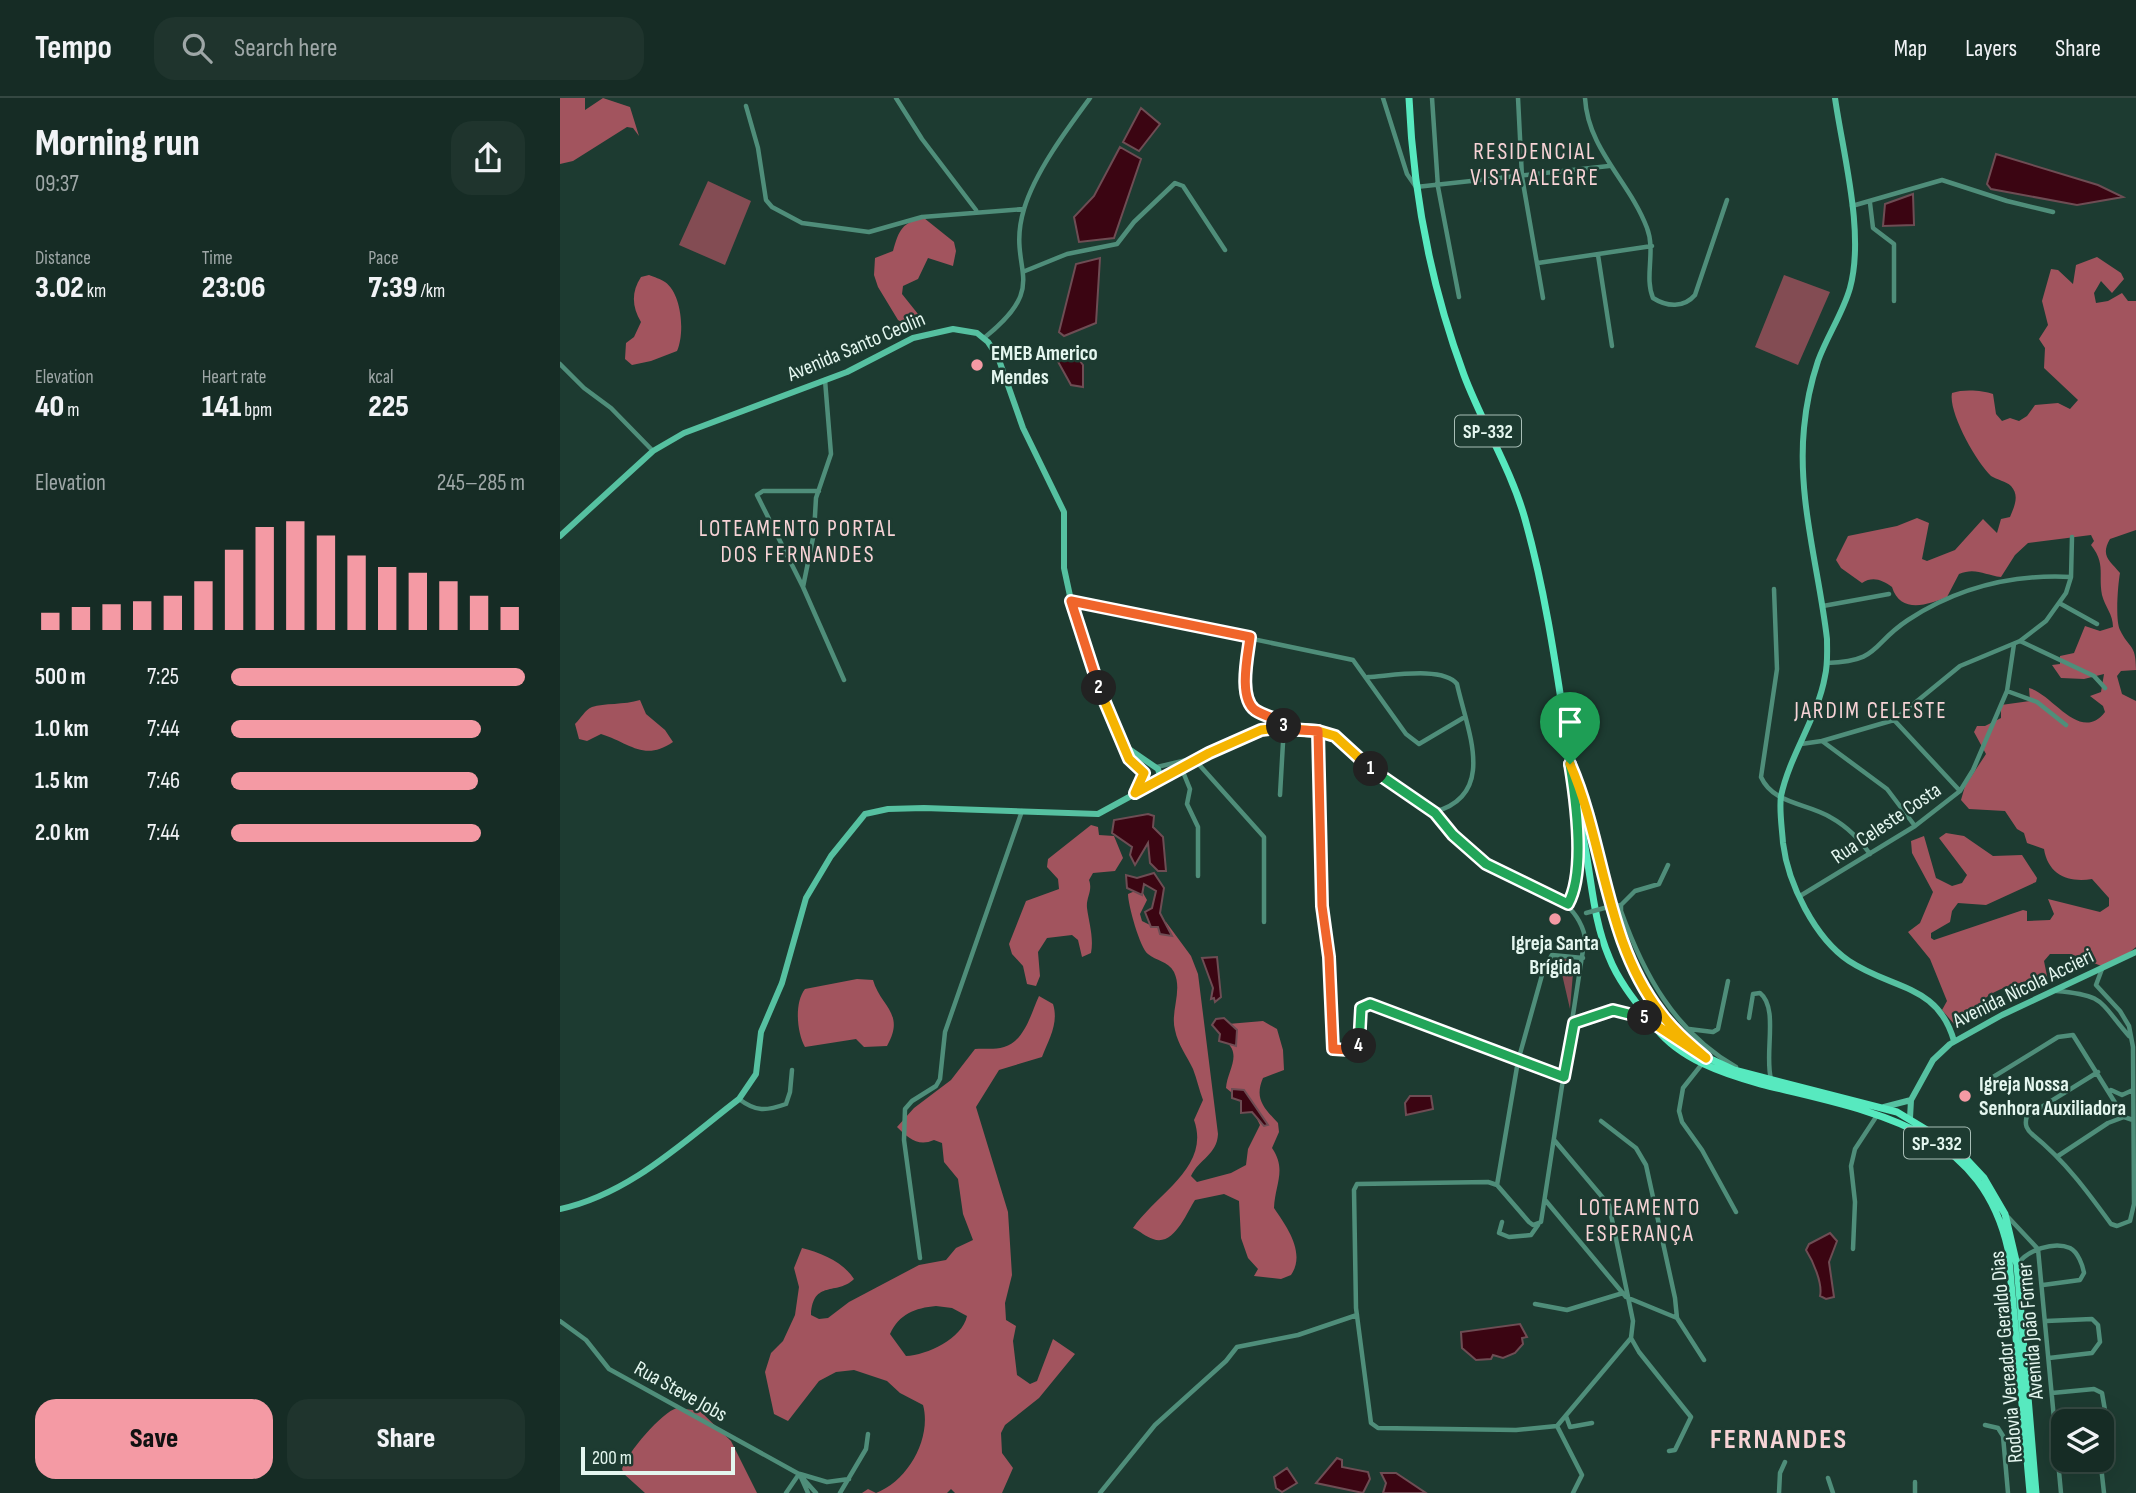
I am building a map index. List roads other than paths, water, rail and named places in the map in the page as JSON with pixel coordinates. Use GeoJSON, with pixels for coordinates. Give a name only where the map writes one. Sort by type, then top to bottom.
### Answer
{"type":"FeatureCollection","features":[{"type":"Feature","properties":{"kind":"main road","name":"Rodovia Vereador Geraldo Dias"},"geometry":{"type":"LineString","coordinates":[[1409,98],[1416,187],[1439,294],[1456,351],[1524,515],[1540,583],[1578,815],[1603,944],[1618,976],[1651,1021],[1704,1061],[1732,1076],[1881,1110],[1926,1135],[1957,1158],[1979,1182],[1998,1215],[2012,1275],[2030,1493]]}},
{"type":"Feature","properties":{"kind":"main road"},"geometry":{"type":"LineString","coordinates":[[1570,764],[1586,799],[1623,944],[1647,993],[1674,1029],[1704,1061]]}},
{"type":"Feature","properties":{"kind":"main road"},"geometry":{"type":"LineString","coordinates":[[1568,904],[1576,885],[1578,815]]}},
{"type":"Feature","properties":{"kind":"main road"},"geometry":{"type":"LineString","coordinates":[[1574,1023],[1613,1010],[1651,1021]]}},
{"type":"Feature","properties":{"kind":"main road","name":"Rodovia Vereador Geraldo Dias"},"geometry":{"type":"LineString","coordinates":[[1704,1061],[1910,1118],[1937,1134],[1973,1165],[1996,1194],[2005,1214],[2017,1265],[2036,1493]]}},
{"type":"Feature","properties":{"kind":"street"},"geometry":{"type":"LineString","coordinates":[[896,98],[922,139],[977,210]]}},
{"type":"Feature","properties":{"kind":"street"},"geometry":{"type":"LineString","coordinates":[[1090,98],[1066,131],[1024,209],[1020,239],[1025,271],[1023,291],[1015,309],[985,338],[998,357],[1023,428],[1065,512],[1064,568],[1071,601],[1096,682],[1129,759],[1150,783],[1157,781]]}},
{"type":"Feature","properties":{"kind":"street"},"geometry":{"type":"LineString","coordinates":[[1383,98],[1407,174],[1416,187],[1438,187],[1609,166]]}},
{"type":"Feature","properties":{"kind":"street"},"geometry":{"type":"LineString","coordinates":[[1432,98],[1438,187],[1458,297]]}},
{"type":"Feature","properties":{"kind":"street"},"geometry":{"type":"LineString","coordinates":[[1518,98],[1522,177],[1543,298]]}},
{"type":"Feature","properties":{"kind":"street"},"geometry":{"type":"LineString","coordinates":[[1585,98],[1588,123],[1609,166],[1648,229],[1652,246],[1650,283],[1653,298],[1676,305],[1689,301],[1699,283],[1727,200]]}},
{"type":"Feature","properties":{"kind":"street"},"geometry":{"type":"LineString","coordinates":[[1835,98],[1852,206],[1854,271],[1850,290],[1818,361],[1808,399],[1803,437],[1804,493],[1823,606],[1827,663],[1824,683],[1798,744],[1781,799],[1785,856],[1800,896],[1834,949],[1864,970],[1937,1005],[1954,1041]]}},
{"type":"Feature","properties":{"kind":"street"},"geometry":{"type":"LineString","coordinates":[[746,106],[758,148],[766,200],[802,223],[869,232],[907,219],[977,210],[1024,209]]}},
{"type":"Feature","properties":{"kind":"street"},"geometry":{"type":"LineString","coordinates":[[1852,206],[1870,203],[1942,180],[2007,201],[2053,212]]}},
{"type":"Feature","properties":{"kind":"street"},"geometry":{"type":"LineString","coordinates":[[1025,271],[1067,254],[1117,244],[1134,222],[1175,183],[1183,186],[1225,250]]}},
{"type":"Feature","properties":{"kind":"street"},"geometry":{"type":"LineString","coordinates":[[1870,203],[1873,228],[1894,244],[1894,301]]}},
{"type":"Feature","properties":{"kind":"street"},"geometry":{"type":"LineString","coordinates":[[1538,263],[1652,246]]}},
{"type":"Feature","properties":{"kind":"street"},"geometry":{"type":"LineString","coordinates":[[1598,255],[1612,346]]}},
{"type":"Feature","properties":{"kind":"street","name":"Avenida Santo Ceolin"},"geometry":{"type":"LineString","coordinates":[[560,536],[653,450],[684,433],[847,372],[896,345],[937,331],[964,329],[985,338]]}},
{"type":"Feature","properties":{"kind":"street"},"geometry":{"type":"LineString","coordinates":[[560,364],[576,381],[611,408],[653,450]]}},
{"type":"Feature","properties":{"kind":"street"},"geometry":{"type":"LineString","coordinates":[[803,587],[819,491],[831,454],[825,379]]}},
{"type":"Feature","properties":{"kind":"street"},"geometry":{"type":"LineString","coordinates":[[819,491],[763,491],[757,495],[803,587],[844,680]]}},
{"type":"Feature","properties":{"kind":"street"},"geometry":{"type":"LineString","coordinates":[[1798,744],[1822,741],[1894,720],[1960,666],[2017,643],[2046,621],[2061,604],[2071,577],[2073,537]]}},
{"type":"Feature","properties":{"kind":"street"},"geometry":{"type":"LineString","coordinates":[[1827,663],[1864,658],[1910,618],[1944,600],[1986,585],[2034,575],[2071,577]]}},
{"type":"Feature","properties":{"kind":"street"},"geometry":{"type":"LineString","coordinates":[[1774,589],[1777,669],[1761,777],[1776,797],[1816,809],[1839,822],[1857,837],[1870,854]]}},
{"type":"Feature","properties":{"kind":"street"},"geometry":{"type":"LineString","coordinates":[[1823,606],[1889,594]]}},
{"type":"Feature","properties":{"kind":"street"},"geometry":{"type":"LineString","coordinates":[[1071,601],[1353,660],[1406,734],[1419,744],[1463,718]]}},
{"type":"Feature","properties":{"kind":"street"},"geometry":{"type":"LineString","coordinates":[[2061,604],[2097,624]]}},
{"type":"Feature","properties":{"kind":"street"},"geometry":{"type":"LineString","coordinates":[[1250,637],[1247,689],[1249,702],[1257,711],[1282,721],[1284,729],[1280,794]]}},
{"type":"Feature","properties":{"kind":"street"},"geometry":{"type":"LineString","coordinates":[[2017,643],[2094,676],[2105,688]]}},
{"type":"Feature","properties":{"kind":"street","name":"Rua Celeste Costa"},"geometry":{"type":"LineString","coordinates":[[1800,896],[1915,826],[1960,791],[1973,770],[2007,691],[2017,643]]}},
{"type":"Feature","properties":{"kind":"street"},"geometry":{"type":"LineString","coordinates":[[1367,677],[1446,675],[1457,684],[1475,767],[1469,789],[1449,808],[1443,822]]}},
{"type":"Feature","properties":{"kind":"street"},"geometry":{"type":"LineString","coordinates":[[2007,691],[2037,702],[2066,725]]}},
{"type":"Feature","properties":{"kind":"street"},"geometry":{"type":"LineString","coordinates":[[1894,720],[1960,791]]}},
{"type":"Feature","properties":{"kind":"street"},"geometry":{"type":"LineString","coordinates":[[560,1209],[604,1197],[643,1172],[739,1099],[756,1074],[761,1032],[782,983],[806,898],[831,856],[855,823],[865,814],[888,809],[1022,810],[1098,814],[1194,759],[1261,730],[1284,729],[1318,731],[1347,744],[1381,778],[1434,812],[1486,864],[1568,904],[1577,917],[1585,937],[1583,958],[1546,1200],[1539,1223],[1531,1235],[1509,1237],[1499,1233],[1502,1222]]}},
{"type":"Feature","properties":{"kind":"street"},"geometry":{"type":"LineString","coordinates":[[1318,731],[1322,906],[1329,957],[1333,1049],[1359,1048],[1362,1041],[1361,1008],[1370,1004],[1564,1077]]}},
{"type":"Feature","properties":{"kind":"street"},"geometry":{"type":"LineString","coordinates":[[1822,741],[1887,789],[1915,826]]}},
{"type":"Feature","properties":{"kind":"street"},"geometry":{"type":"LineString","coordinates":[[1122,744],[1160,773],[1157,781]]}},
{"type":"Feature","properties":{"kind":"street"},"geometry":{"type":"LineString","coordinates":[[1135,793],[1144,774],[1153,767],[1194,759]]}},
{"type":"Feature","properties":{"kind":"street"},"geometry":{"type":"LineString","coordinates":[[1194,759],[1264,837],[1264,922]]}},
{"type":"Feature","properties":{"kind":"street"},"geometry":{"type":"LineString","coordinates":[[1181,767],[1190,789],[1187,804],[1198,827],[1198,876]]}},
{"type":"Feature","properties":{"kind":"street"},"geometry":{"type":"LineString","coordinates":[[1434,812],[1449,808]]}},
{"type":"Feature","properties":{"kind":"street"},"geometry":{"type":"LineString","coordinates":[[920,1258],[905,1149],[905,1110],[912,1101],[936,1086],[940,1079],[945,1032],[1022,810]]}},
{"type":"Feature","properties":{"kind":"street"},"geometry":{"type":"LineString","coordinates":[[1577,917],[1614,906],[1635,891],[1659,884],[1668,865]]}},
{"type":"Feature","properties":{"kind":"street"},"geometry":{"type":"LineString","coordinates":[[1614,906],[1653,987],[1704,1046],[1745,1073]]}},
{"type":"Feature","properties":{"kind":"street","name":"Avenida Nicola Accieri"},"geometry":{"type":"LineString","coordinates":[[1910,1118],[1911,1100],[1933,1060],[1954,1041],[2136,952]]}},
{"type":"Feature","properties":{"kind":"street"},"geometry":{"type":"LineString","coordinates":[[1497,1185],[1518,1061],[1547,960],[1558,955],[1583,958]]}},
{"type":"Feature","properties":{"kind":"street"},"geometry":{"type":"LineString","coordinates":[[2084,993],[2096,985],[2102,969]]}},
{"type":"Feature","properties":{"kind":"street"},"geometry":{"type":"LineString","coordinates":[[1688,1029],[1713,1032],[1718,1029],[1728,981]]}},
{"type":"Feature","properties":{"kind":"street"},"geometry":{"type":"LineString","coordinates":[[2096,985],[2120,1011],[2129,1026],[2129,1037]]}},
{"type":"Feature","properties":{"kind":"street"},"geometry":{"type":"LineString","coordinates":[[2056,991],[2084,993],[2103,1002],[2129,1037],[2133,1047],[2135,1204],[2130,1221],[2118,1226],[2111,1224],[2058,1156],[2027,1130],[2027,1116],[2098,1072]]}},
{"type":"Feature","properties":{"kind":"street"},"geometry":{"type":"LineString","coordinates":[[1749,1018],[1752,993],[1760,993],[1770,1013],[1767,1065],[1772,1079]]}},
{"type":"Feature","properties":{"kind":"street"},"geometry":{"type":"LineString","coordinates":[[1985,1082],[2058,1037],[2068,1034],[2078,1040],[2124,1116],[2133,1120]]}},
{"type":"Feature","properties":{"kind":"street"},"geometry":{"type":"LineString","coordinates":[[1704,1061],[1683,1088],[1679,1111],[1682,1122],[1702,1150],[1736,1212]]}},
{"type":"Feature","properties":{"kind":"street"},"geometry":{"type":"LineString","coordinates":[[739,1099],[755,1110],[770,1110],[786,1104],[792,1070]]}},
{"type":"Feature","properties":{"kind":"street"},"geometry":{"type":"LineString","coordinates":[[2108,1088],[2122,1095],[2133,1090]]}},
{"type":"Feature","properties":{"kind":"street"},"geometry":{"type":"LineString","coordinates":[[1853,1249],[1855,1202],[1851,1166],[1855,1149],[1881,1110],[1911,1100]]}},
{"type":"Feature","properties":{"kind":"street"},"geometry":{"type":"LineString","coordinates":[[2058,1156],[2108,1123],[2124,1116]]}},
{"type":"Feature","properties":{"kind":"street"},"geometry":{"type":"LineString","coordinates":[[1601,1121],[1636,1148],[1646,1165],[1677,1318],[1704,1360]]}},
{"type":"Feature","properties":{"kind":"street"},"geometry":{"type":"LineString","coordinates":[[1555,1141],[1609,1205],[1632,1336],[1639,1352],[1691,1417],[1682,1441],[1675,1450],[1669,1451]]}},
{"type":"Feature","properties":{"kind":"street"},"geometry":{"type":"LineString","coordinates":[[1539,1223],[1529,1222],[1497,1185],[1488,1182],[1357,1184],[1353,1194],[1357,1315],[1371,1423],[1378,1428],[1516,1430],[1557,1426],[1632,1336]]}},
{"type":"Feature","properties":{"kind":"street"},"geometry":{"type":"LineString","coordinates":[[1546,1200],[1625,1295],[1677,1318]]}},
{"type":"Feature","properties":{"kind":"street"},"geometry":{"type":"LineString","coordinates":[[2005,1214],[2038,1249]]}},
{"type":"Feature","properties":{"kind":"street"},"geometry":{"type":"LineString","coordinates":[[2017,1265],[2025,1254],[2038,1249],[2070,1248],[2084,1273],[2076,1282],[2043,1285]]}},
{"type":"Feature","properties":{"kind":"street","name":"Avenida João Forner"},"geometry":{"type":"LineString","coordinates":[[2038,1249],[2053,1409]]}},
{"type":"Feature","properties":{"kind":"street"},"geometry":{"type":"LineString","coordinates":[[1535,1304],[1567,1310],[1625,1295]]}},
{"type":"Feature","properties":{"kind":"street"},"geometry":{"type":"LineString","coordinates":[[1100,1493],[1156,1425],[1226,1361],[1237,1347],[1298,1335],[1357,1315]]}},
{"type":"Feature","properties":{"kind":"street"},"geometry":{"type":"LineString","coordinates":[[2046,1321],[2092,1319],[2098,1325],[2100,1342],[2092,1353],[2049,1358]]}},
{"type":"Feature","properties":{"kind":"street","name":"Rua Steve Jobs"},"geometry":{"type":"LineString","coordinates":[[560,1321],[586,1340],[609,1369],[799,1474]]}},
{"type":"Feature","properties":{"kind":"street"},"geometry":{"type":"LineString","coordinates":[[2052,1393],[2094,1389],[2102,1393],[2105,1409]]}},
{"type":"Feature","properties":{"kind":"street"},"geometry":{"type":"LineString","coordinates":[[1565,1415],[1570,1427],[1592,1423]]}},
{"type":"Feature","properties":{"kind":"street"},"geometry":{"type":"LineString","coordinates":[[1985,1425],[1998,1427],[2003,1436],[2008,1493]]}},
{"type":"Feature","properties":{"kind":"street"},"geometry":{"type":"LineString","coordinates":[[1557,1426],[1580,1466],[1581,1481],[1573,1493]]}},
{"type":"Feature","properties":{"kind":"street"},"geometry":{"type":"LineString","coordinates":[[839,1493],[866,1449],[868,1434]]}},
{"type":"Feature","properties":{"kind":"street"},"geometry":{"type":"LineString","coordinates":[[1779,1493],[1780,1473],[1785,1462]]}},
{"type":"Feature","properties":{"kind":"street","name":"Avenida João Forner"},"geometry":{"type":"LineString","coordinates":[[2059,1472],[2061,1493]]}},
{"type":"Feature","properties":{"kind":"street"},"geometry":{"type":"LineString","coordinates":[[2102,1472],[2104,1493]]}},
{"type":"Feature","properties":{"kind":"street"},"geometry":{"type":"LineString","coordinates":[[799,1474],[827,1482],[849,1479]]}},
{"type":"Feature","properties":{"kind":"street"},"geometry":{"type":"LineString","coordinates":[[786,1493],[799,1474]]}},
{"type":"Feature","properties":{"kind":"street"},"geometry":{"type":"LineString","coordinates":[[799,1474],[807,1493]]}},
{"type":"Feature","properties":{"kind":"street"},"geometry":{"type":"LineString","coordinates":[[799,1474],[817,1493]]}},
{"type":"Feature","properties":{"kind":"street"},"geometry":{"type":"LineString","coordinates":[[1828,1478],[1833,1493]]}},
{"type":"Feature","properties":{"kind":"street"},"geometry":{"type":"LineString","coordinates":[[1915,1493],[1916,1482]]}},
{"type":"Feature","properties":{"kind":"place","name":"EMEB Americo Mendes"},"geometry":{"type":"Point","coordinates":[977,365]}},
{"type":"Feature","properties":{"kind":"place","name":"Igreja Santa Brígida"},"geometry":{"type":"Point","coordinates":[1555,919]}},
{"type":"Feature","properties":{"kind":"place","name":"Igreja Nossa Senhora Auxiliadora"},"geometry":{"type":"Point","coordinates":[1965,1096]}},
{"type":"Feature","properties":{"kind":"district","name":"RESIDENCIAL VISTA ALEGRE"},"geometry":{"type":"Point","coordinates":[1535,164]}},
{"type":"Feature","properties":{"kind":"district","name":"LOTEAMENTO PORTAL DOS FERNANDES"},"geometry":{"type":"Point","coordinates":[798,541]}},
{"type":"Feature","properties":{"kind":"district","name":"JARDIM CELESTE"},"geometry":{"type":"Point","coordinates":[1871,710]}},
{"type":"Feature","properties":{"kind":"district","name":"LOTEAMENTO ESPERANÇA"},"geometry":{"type":"Point","coordinates":[1640,1220]}},
{"type":"Feature","properties":{"kind":"district","name":"FERNANDES"},"geometry":{"type":"Point","coordinates":[1779,1438]}}]}
